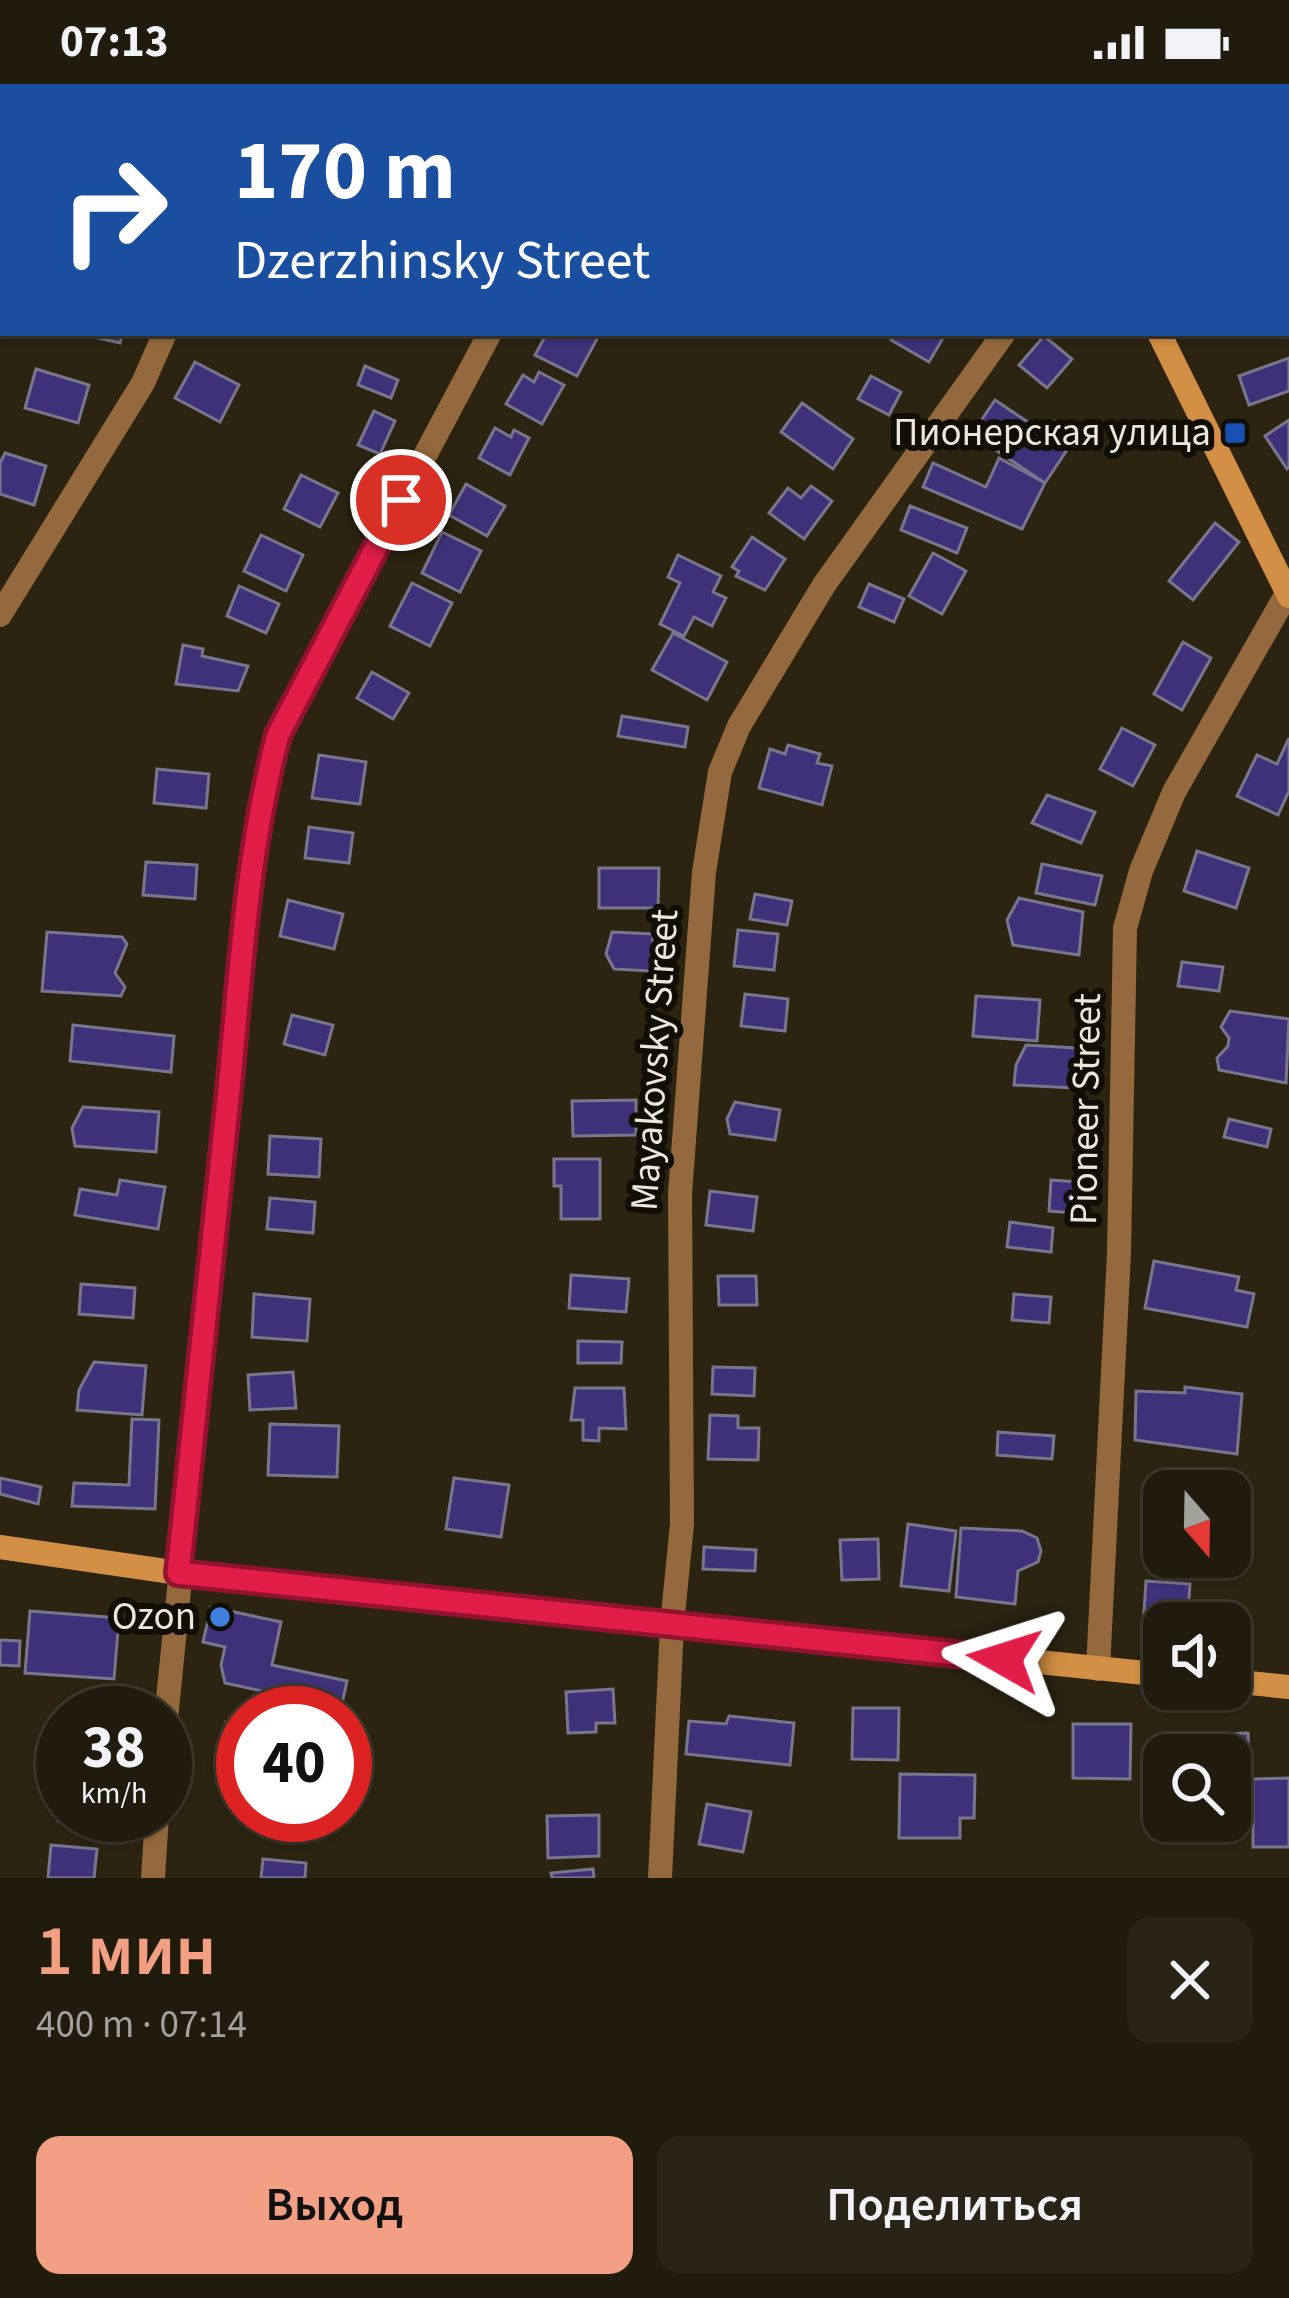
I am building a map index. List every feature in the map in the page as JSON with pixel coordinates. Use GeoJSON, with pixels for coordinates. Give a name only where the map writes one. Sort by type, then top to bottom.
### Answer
{"type":"FeatureCollection","features":[{"type":"Feature","properties":{"kind":"street"},"geometry":{"type":"LineString","coordinates":[[0,615],[143,383],[164,336]]}},
{"type":"Feature","properties":{"kind":"street"},"geometry":{"type":"LineString","coordinates":[[169,1686],[243,951],[271,763],[278,735],[297,697],[488,336]]}},
{"type":"Feature","properties":{"kind":"street","name":"Mayakovsky Street"},"geometry":{"type":"LineString","coordinates":[[659,1878],[682,1523],[680,1193],[704,872],[720,772],[739,726],[824,585],[1002,336]]}},
{"type":"Feature","properties":{"kind":"street"},"geometry":{"type":"LineString","coordinates":[[1161,336],[1288,592]]}},
{"type":"Feature","properties":{"kind":"street","name":"Pioneer Street"},"geometry":{"type":"LineString","coordinates":[[1098,1669],[1119,1253],[1125,928],[1141,871],[1174,793],[1288,592]]}},
{"type":"Feature","properties":{"kind":"street"},"geometry":{"type":"LineString","coordinates":[[0,1547],[178,1573],[1143,1673]]}},
{"type":"Feature","properties":{"kind":"street"},"geometry":{"type":"LineString","coordinates":[[1251,1683],[1289,1687]]}},
{"type":"Feature","properties":{"kind":"street"},"geometry":{"type":"LineString","coordinates":[[153,1878],[156,1842]]}},
{"type":"Feature","properties":{"kind":"building"},"geometry":{"type":"Polygon","coordinates":[[[89,336],[121,336],[120,343],[89,336]]]}},
{"type":"Feature","properties":{"kind":"building"},"geometry":{"type":"Polygon","coordinates":[[[545,336],[597,339],[577,376],[535,355],[545,336]]]}},
{"type":"Feature","properties":{"kind":"building"},"geometry":{"type":"Polygon","coordinates":[[[893,336],[944,336],[929,362],[891,340],[893,336]]]}},
{"type":"Feature","properties":{"kind":"building"},"geometry":{"type":"Polygon","coordinates":[[[1044,336],[1072,359],[1047,388],[1019,365],[1044,336]]]}},
{"type":"Feature","properties":{"kind":"building"},"geometry":{"type":"Polygon","coordinates":[[[1289,358],[1289,391],[1249,405],[1239,376],[1289,358]]]}},
{"type":"Feature","properties":{"kind":"building"},"geometry":{"type":"Polygon","coordinates":[[[195,362],[239,385],[220,422],[175,398],[195,362]]]}},
{"type":"Feature","properties":{"kind":"building"},"geometry":{"type":"Polygon","coordinates":[[[365,366],[398,380],[391,398],[358,385],[365,366]]]}},
{"type":"Feature","properties":{"kind":"building"},"geometry":{"type":"Polygon","coordinates":[[[36,369],[89,385],[78,423],[25,408],[36,369]]]}},
{"type":"Feature","properties":{"kind":"building"},"geometry":{"type":"Polygon","coordinates":[[[539,372],[564,385],[542,424],[506,404],[523,375],[534,382],[539,372]]]}},
{"type":"Feature","properties":{"kind":"building"},"geometry":{"type":"Polygon","coordinates":[[[871,376],[901,392],[889,415],[858,399],[871,376]]]}},
{"type":"Feature","properties":{"kind":"building"},"geometry":{"type":"Polygon","coordinates":[[[995,400],[1046,434],[1055,421],[1077,435],[1045,483],[972,434],[995,400]]]}},
{"type":"Feature","properties":{"kind":"building"},"geometry":{"type":"Polygon","coordinates":[[[802,403],[853,439],[833,469],[781,432],[802,403]]]}},
{"type":"Feature","properties":{"kind":"building"},"geometry":{"type":"Polygon","coordinates":[[[374,411],[395,421],[380,454],[358,445],[374,411]]]}},
{"type":"Feature","properties":{"kind":"building"},"geometry":{"type":"Polygon","coordinates":[[[1289,420],[1289,467],[1287,469],[1265,436],[1289,420]]]}},
{"type":"Feature","properties":{"kind":"building"},"geometry":{"type":"Polygon","coordinates":[[[495,428],[511,437],[514,430],[529,438],[510,475],[479,458],[495,428]]]}},
{"type":"Feature","properties":{"kind":"building"},"geometry":{"type":"Polygon","coordinates":[[[5,453],[46,466],[34,505],[0,494],[0,463],[5,453]]]}},
{"type":"Feature","properties":{"kind":"building"},"geometry":{"type":"Polygon","coordinates":[[[999,458],[1045,483],[1022,529],[923,487],[933,463],[986,487],[999,458]]]}},
{"type":"Feature","properties":{"kind":"building"},"geometry":{"type":"Polygon","coordinates":[[[301,475],[338,493],[320,527],[284,509],[301,475]]]}},
{"type":"Feature","properties":{"kind":"building"},"geometry":{"type":"Polygon","coordinates":[[[466,484],[505,506],[487,536],[449,515],[466,484]]]}},
{"type":"Feature","properties":{"kind":"building"},"geometry":{"type":"Polygon","coordinates":[[[811,486],[832,501],[804,539],[769,513],[788,488],[801,498],[811,486]]]}},
{"type":"Feature","properties":{"kind":"building"},"geometry":{"type":"Polygon","coordinates":[[[910,506],[967,528],[957,553],[901,530],[910,506]]]}},
{"type":"Feature","properties":{"kind":"building"},"geometry":{"type":"Polygon","coordinates":[[[1215,523],[1239,542],[1193,600],[1169,581],[1215,523]]]}},
{"type":"Feature","properties":{"kind":"building"},"geometry":{"type":"Polygon","coordinates":[[[442,532],[481,551],[460,592],[422,573],[442,532]]]}},
{"type":"Feature","properties":{"kind":"building"},"geometry":{"type":"Polygon","coordinates":[[[261,535],[303,555],[286,591],[244,571],[261,535]]]}},
{"type":"Feature","properties":{"kind":"building"},"geometry":{"type":"Polygon","coordinates":[[[752,537],[785,559],[765,590],[736,576],[739,571],[732,567],[752,537]]]}},
{"type":"Feature","properties":{"kind":"building"},"geometry":{"type":"Polygon","coordinates":[[[933,553],[966,571],[942,614],[909,596],[933,553]]]}},
{"type":"Feature","properties":{"kind":"building"},"geometry":{"type":"Polygon","coordinates":[[[678,555],[721,576],[713,592],[726,598],[712,626],[694,617],[684,636],[660,624],[680,583],[668,577],[678,555]]]}},
{"type":"Feature","properties":{"kind":"building"},"geometry":{"type":"Polygon","coordinates":[[[412,583],[452,603],[430,646],[390,626],[412,583]]]}},
{"type":"Feature","properties":{"kind":"building"},"geometry":{"type":"Polygon","coordinates":[[[869,584],[904,599],[894,622],[859,607],[869,584]]]}},
{"type":"Feature","properties":{"kind":"building"},"geometry":{"type":"Polygon","coordinates":[[[239,586],[279,604],[266,633],[227,616],[239,586]]]}},
{"type":"Feature","properties":{"kind":"building"},"geometry":{"type":"Polygon","coordinates":[[[673,633],[727,662],[707,700],[652,670],[673,633]]]}},
{"type":"Feature","properties":{"kind":"building"},"geometry":{"type":"Polygon","coordinates":[[[1183,642],[1211,658],[1182,710],[1154,694],[1183,642]]]}},
{"type":"Feature","properties":{"kind":"building"},"geometry":{"type":"Polygon","coordinates":[[[183,645],[203,649],[202,656],[248,666],[238,691],[176,684],[183,645]]]}},
{"type":"Feature","properties":{"kind":"building"},"geometry":{"type":"Polygon","coordinates":[[[372,672],[409,693],[393,719],[357,698],[372,672]]]}},
{"type":"Feature","properties":{"kind":"building"},"geometry":{"type":"Polygon","coordinates":[[[622,716],[688,727],[685,747],[618,736],[622,716]]]}},
{"type":"Feature","properties":{"kind":"building"},"geometry":{"type":"Polygon","coordinates":[[[1122,728],[1155,745],[1133,786],[1100,769],[1122,728]]]}},
{"type":"Feature","properties":{"kind":"building"},"geometry":{"type":"Polygon","coordinates":[[[1289,738],[1289,791],[1278,815],[1237,796],[1257,755],[1277,764],[1289,738]]]}},
{"type":"Feature","properties":{"kind":"building"},"geometry":{"type":"Polygon","coordinates":[[[788,745],[820,754],[817,763],[832,766],[822,805],[759,788],[770,749],[785,754],[788,745]]]}},
{"type":"Feature","properties":{"kind":"building"},"geometry":{"type":"Polygon","coordinates":[[[319,755],[366,762],[360,804],[312,798],[319,755]]]}},
{"type":"Feature","properties":{"kind":"building"},"geometry":{"type":"Polygon","coordinates":[[[157,769],[209,774],[206,808],[154,803],[157,769]]]}},
{"type":"Feature","properties":{"kind":"building"},"geometry":{"type":"Polygon","coordinates":[[[1047,795],[1095,812],[1081,843],[1032,823],[1047,795]]]}},
{"type":"Feature","properties":{"kind":"building"},"geometry":{"type":"Polygon","coordinates":[[[309,827],[353,833],[349,863],[305,858],[309,827]]]}},
{"type":"Feature","properties":{"kind":"building"},"geometry":{"type":"Polygon","coordinates":[[[1197,851],[1249,868],[1236,908],[1184,891],[1197,851]]]}},
{"type":"Feature","properties":{"kind":"building"},"geometry":{"type":"Polygon","coordinates":[[[146,862],[197,865],[195,899],[143,895],[146,862]]]}},
{"type":"Feature","properties":{"kind":"building"},"geometry":{"type":"Polygon","coordinates":[[[1042,864],[1102,876],[1095,905],[1036,893],[1042,864]]]}},
{"type":"Feature","properties":{"kind":"building"},"geometry":{"type":"Polygon","coordinates":[[[599,868],[659,868],[658,908],[599,908],[599,868]]]}},
{"type":"Feature","properties":{"kind":"building"},"geometry":{"type":"Polygon","coordinates":[[[755,894],[792,901],[787,925],[750,919],[755,894]]]}},
{"type":"Feature","properties":{"kind":"building"},"geometry":{"type":"Polygon","coordinates":[[[1019,898],[1083,912],[1079,955],[1013,945],[1007,920],[1019,898]]]}},
{"type":"Feature","properties":{"kind":"building"},"geometry":{"type":"Polygon","coordinates":[[[288,900],[343,914],[334,949],[280,936],[288,900]]]}},
{"type":"Feature","properties":{"kind":"building"},"geometry":{"type":"Polygon","coordinates":[[[738,930],[778,934],[774,970],[734,966],[738,930]]]}},
{"type":"Feature","properties":{"kind":"building"},"geometry":{"type":"Polygon","coordinates":[[[47,932],[122,937],[127,944],[115,973],[125,987],[121,996],[42,991],[47,932]]]}},
{"type":"Feature","properties":{"kind":"building"},"geometry":{"type":"Polygon","coordinates":[[[612,932],[653,934],[651,971],[614,969],[606,954],[612,932]]]}},
{"type":"Feature","properties":{"kind":"building"},"geometry":{"type":"Polygon","coordinates":[[[1182,962],[1223,967],[1219,991],[1178,986],[1182,962]]]}},
{"type":"Feature","properties":{"kind":"building"},"geometry":{"type":"Polygon","coordinates":[[[745,994],[788,999],[785,1031],[741,1026],[745,994]]]}},
{"type":"Feature","properties":{"kind":"building"},"geometry":{"type":"Polygon","coordinates":[[[976,996],[1040,1000],[1037,1041],[973,1036],[976,996]]]}},
{"type":"Feature","properties":{"kind":"building"},"geometry":{"type":"Polygon","coordinates":[[[1230,1011],[1289,1019],[1286,1083],[1219,1070],[1217,1058],[1229,1038],[1221,1027],[1230,1011]]]}},
{"type":"Feature","properties":{"kind":"building"},"geometry":{"type":"Polygon","coordinates":[[[292,1015],[333,1025],[325,1055],[284,1044],[292,1015]]]}},
{"type":"Feature","properties":{"kind":"building"},"geometry":{"type":"Polygon","coordinates":[[[73,1025],[174,1036],[171,1072],[70,1061],[73,1025]]]}},
{"type":"Feature","properties":{"kind":"building"},"geometry":{"type":"Polygon","coordinates":[[[1026,1045],[1076,1048],[1074,1088],[1014,1085],[1016,1065],[1026,1045]]]}},
{"type":"Feature","properties":{"kind":"building"},"geometry":{"type":"Polygon","coordinates":[[[636,1100],[636,1135],[573,1136],[572,1101],[636,1100]]]}},
{"type":"Feature","properties":{"kind":"building"},"geometry":{"type":"Polygon","coordinates":[[[735,1102],[780,1110],[775,1140],[730,1134],[727,1119],[735,1102]]]}},
{"type":"Feature","properties":{"kind":"building"},"geometry":{"type":"Polygon","coordinates":[[[83,1107],[159,1112],[156,1152],[75,1146],[72,1128],[83,1107]]]}},
{"type":"Feature","properties":{"kind":"building"},"geometry":{"type":"Polygon","coordinates":[[[1229,1119],[1271,1129],[1267,1147],[1224,1137],[1229,1119]]]}},
{"type":"Feature","properties":{"kind":"building"},"geometry":{"type":"Polygon","coordinates":[[[270,1136],[321,1139],[319,1177],[268,1174],[270,1136]]]}},
{"type":"Feature","properties":{"kind":"building"},"geometry":{"type":"Polygon","coordinates":[[[554,1159],[600,1159],[600,1219],[561,1219],[561,1186],[554,1186],[554,1159]]]}},
{"type":"Feature","properties":{"kind":"building"},"geometry":{"type":"Polygon","coordinates":[[[120,1180],[165,1187],[158,1229],[75,1215],[80,1189],[117,1195],[120,1180]]]}},
{"type":"Feature","properties":{"kind":"building"},"geometry":{"type":"Polygon","coordinates":[[[1051,1180],[1077,1182],[1075,1213],[1049,1211],[1051,1180]]]}},
{"type":"Feature","properties":{"kind":"building"},"geometry":{"type":"Polygon","coordinates":[[[710,1191],[757,1197],[753,1231],[706,1225],[710,1191]]]}},
{"type":"Feature","properties":{"kind":"building"},"geometry":{"type":"Polygon","coordinates":[[[270,1198],[315,1202],[313,1233],[267,1229],[270,1198]]]}},
{"type":"Feature","properties":{"kind":"building"},"geometry":{"type":"Polygon","coordinates":[[[1010,1222],[1053,1228],[1051,1252],[1007,1247],[1010,1222]]]}},
{"type":"Feature","properties":{"kind":"building"},"geometry":{"type":"Polygon","coordinates":[[[1154,1261],[1239,1277],[1236,1290],[1254,1294],[1247,1327],[1145,1308],[1154,1261]]]}},
{"type":"Feature","properties":{"kind":"building"},"geometry":{"type":"Polygon","coordinates":[[[571,1275],[629,1279],[626,1312],[569,1308],[571,1275]]]}},
{"type":"Feature","properties":{"kind":"building"},"geometry":{"type":"Polygon","coordinates":[[[718,1276],[756,1276],[757,1305],[719,1305],[718,1276]]]}},
{"type":"Feature","properties":{"kind":"building"},"geometry":{"type":"Polygon","coordinates":[[[81,1284],[135,1288],[133,1318],[79,1314],[81,1284]]]}},
{"type":"Feature","properties":{"kind":"building"},"geometry":{"type":"Polygon","coordinates":[[[254,1294],[310,1299],[307,1341],[252,1337],[254,1294]]]}},
{"type":"Feature","properties":{"kind":"building"},"geometry":{"type":"Polygon","coordinates":[[[1014,1294],[1051,1297],[1049,1323],[1012,1320],[1014,1294]]]}},
{"type":"Feature","properties":{"kind":"building"},"geometry":{"type":"Polygon","coordinates":[[[578,1341],[622,1342],[621,1363],[578,1363],[578,1341]]]}},
{"type":"Feature","properties":{"kind":"building"},"geometry":{"type":"Polygon","coordinates":[[[94,1362],[146,1366],[142,1415],[77,1410],[79,1390],[94,1362]]]}},
{"type":"Feature","properties":{"kind":"building"},"geometry":{"type":"Polygon","coordinates":[[[713,1367],[755,1368],[754,1396],[712,1394],[713,1367]]]}},
{"type":"Feature","properties":{"kind":"building"},"geometry":{"type":"Polygon","coordinates":[[[293,1372],[296,1408],[250,1410],[248,1375],[293,1372]]]}},
{"type":"Feature","properties":{"kind":"building"},"geometry":{"type":"Polygon","coordinates":[[[1185,1387],[1242,1394],[1237,1454],[1135,1440],[1136,1391],[1185,1393],[1185,1387]]]}},
{"type":"Feature","properties":{"kind":"building"},"geometry":{"type":"Polygon","coordinates":[[[575,1388],[624,1388],[626,1429],[599,1428],[599,1441],[583,1440],[583,1420],[571,1420],[575,1388]]]}},
{"type":"Feature","properties":{"kind":"building"},"geometry":{"type":"Polygon","coordinates":[[[710,1415],[738,1416],[738,1428],[759,1428],[758,1460],[708,1459],[710,1415]]]}},
{"type":"Feature","properties":{"kind":"building"},"geometry":{"type":"Polygon","coordinates":[[[132,1419],[159,1420],[155,1509],[72,1506],[74,1483],[129,1485],[132,1419]]]}},
{"type":"Feature","properties":{"kind":"building"},"geometry":{"type":"Polygon","coordinates":[[[270,1424],[339,1426],[337,1477],[268,1475],[270,1424]]]}},
{"type":"Feature","properties":{"kind":"building"},"geometry":{"type":"Polygon","coordinates":[[[998,1432],[1054,1436],[1052,1459],[997,1455],[998,1432]]]}},
{"type":"Feature","properties":{"kind":"building"},"geometry":{"type":"Polygon","coordinates":[[[0,1478],[41,1487],[38,1504],[0,1494],[0,1478]]]}},
{"type":"Feature","properties":{"kind":"building"},"geometry":{"type":"Polygon","coordinates":[[[454,1478],[509,1485],[501,1537],[446,1529],[454,1478]]]}},
{"type":"Feature","properties":{"kind":"building"},"geometry":{"type":"Polygon","coordinates":[[[908,1524],[956,1531],[949,1591],[901,1586],[908,1524]]]}},
{"type":"Feature","properties":{"kind":"building"},"geometry":{"type":"Polygon","coordinates":[[[961,1528],[1022,1531],[1037,1538],[1038,1562],[1018,1571],[1015,1604],[956,1597],[961,1528]]]}},
{"type":"Feature","properties":{"kind":"building"},"geometry":{"type":"Polygon","coordinates":[[[878,1539],[879,1579],[842,1580],[840,1540],[878,1539]]]}},
{"type":"Feature","properties":{"kind":"building"},"geometry":{"type":"Polygon","coordinates":[[[704,1547],[756,1550],[755,1571],[703,1569],[704,1547]]]}},
{"type":"Feature","properties":{"kind":"building"},"geometry":{"type":"Polygon","coordinates":[[[1146,1581],[1190,1584],[1189,1602],[1145,1602],[1146,1581]]]}},
{"type":"Feature","properties":{"kind":"building"},"geometry":{"type":"Polygon","coordinates":[[[211,1607],[281,1622],[272,1665],[347,1681],[346,1686],[225,1683],[221,1665],[225,1647],[203,1642],[211,1607]]]}},
{"type":"Feature","properties":{"kind":"building"},"geometry":{"type":"Polygon","coordinates":[[[30,1611],[119,1618],[114,1679],[25,1673],[30,1611]]]}},
{"type":"Feature","properties":{"kind":"building"},"geometry":{"type":"Polygon","coordinates":[[[0,1640],[20,1641],[19,1666],[0,1665],[0,1640]]]}},
{"type":"Feature","properties":{"kind":"building"},"geometry":{"type":"Polygon","coordinates":[[[613,1689],[615,1723],[596,1723],[596,1732],[568,1733],[566,1692],[613,1689]]]}},
{"type":"Feature","properties":{"kind":"building"},"geometry":{"type":"Polygon","coordinates":[[[853,1708],[899,1708],[898,1760],[852,1759],[853,1708]]]}},
{"type":"Feature","properties":{"kind":"building"},"geometry":{"type":"Polygon","coordinates":[[[729,1716],[794,1723],[790,1765],[686,1754],[689,1721],[726,1724],[729,1716]]]}},
{"type":"Feature","properties":{"kind":"building"},"geometry":{"type":"Polygon","coordinates":[[[1073,1724],[1131,1724],[1130,1779],[1073,1778],[1073,1724]]]}},
{"type":"Feature","properties":{"kind":"building"},"geometry":{"type":"Polygon","coordinates":[[[900,1774],[975,1775],[974,1818],[960,1818],[960,1838],[899,1838],[900,1774]]]}},
{"type":"Feature","properties":{"kind":"building"},"geometry":{"type":"Polygon","coordinates":[[[1289,1778],[1289,1847],[1253,1847],[1253,1779],[1289,1778]]]}},
{"type":"Feature","properties":{"kind":"building"},"geometry":{"type":"Polygon","coordinates":[[[707,1804],[751,1812],[743,1852],[699,1844],[707,1804]]]}},
{"type":"Feature","properties":{"kind":"building"},"geometry":{"type":"Polygon","coordinates":[[[599,1815],[599,1856],[548,1858],[547,1816],[599,1815]]]}},
{"type":"Feature","properties":{"kind":"building"},"geometry":{"type":"Polygon","coordinates":[[[51,1845],[97,1849],[94,1878],[48,1878],[51,1845]]]}},
{"type":"Feature","properties":{"kind":"building"},"geometry":{"type":"Polygon","coordinates":[[[263,1859],[306,1863],[305,1878],[261,1878],[263,1859]]]}},
{"type":"Feature","properties":{"kind":"building"},"geometry":{"type":"Polygon","coordinates":[[[593,1869],[594,1878],[552,1878],[551,1873],[593,1869]]]}},
{"type":"Feature","properties":{"kind":"place","name":"Пионерская улица"},"geometry":{"type":"Point","coordinates":[1235,433]}},
{"type":"Feature","properties":{"kind":"place","name":"Ozon"},"geometry":{"type":"Point","coordinates":[220,1617]}},
{"type":"Feature","properties":{"kind":"route"},"geometry":{"type":"LineString","coordinates":[[401,500],[278,735],[271,763],[243,951],[178,1573],[1004,1659]]}}]}
